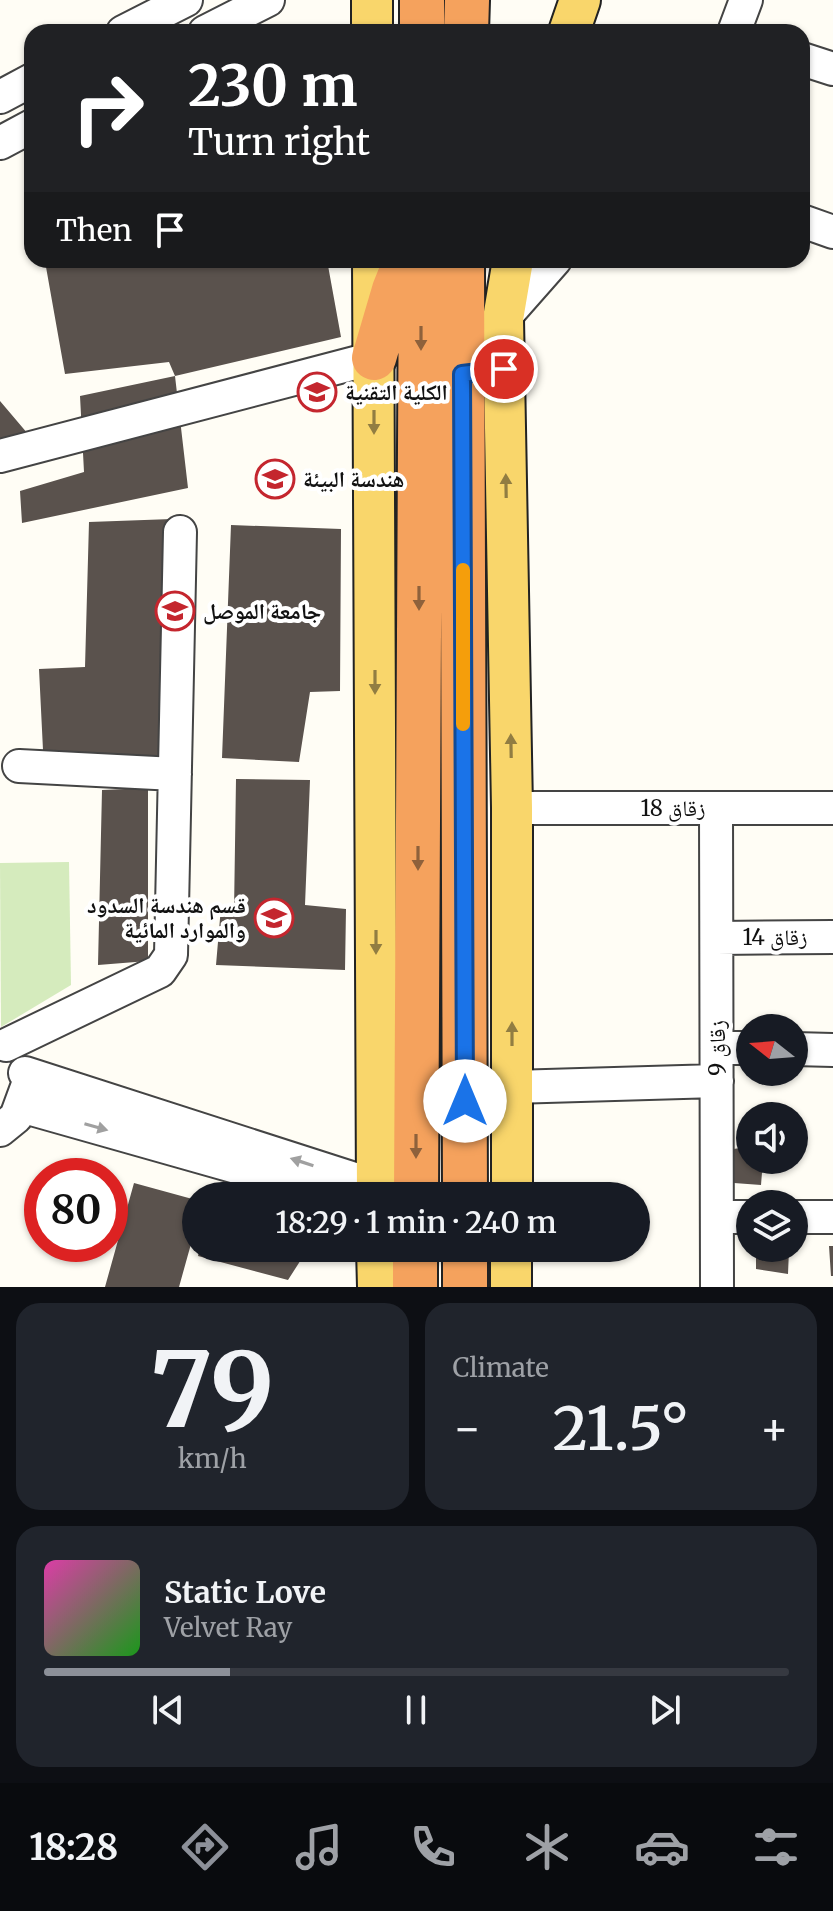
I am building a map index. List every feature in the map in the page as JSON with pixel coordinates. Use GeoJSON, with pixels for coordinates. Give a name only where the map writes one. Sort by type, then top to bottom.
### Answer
{"type":"FeatureCollection","features":[{"type":"Feature","properties":{"kind":"highway"},"geometry":{"type":"LineString","coordinates":[[422,0],[422,24]]}},
{"type":"Feature","properties":{"kind":"highway"},"geometry":{"type":"LineString","coordinates":[[466,24],[467,0]]}},
{"type":"Feature","properties":{"kind":"highway"},"geometry":{"type":"LineString","coordinates":[[374,358],[403,268]]}},
{"type":"Feature","properties":{"kind":"highway"},"geometry":{"type":"LineString","coordinates":[[378,1182],[421,268]]}},
{"type":"Feature","properties":{"kind":"highway"},"geometry":{"type":"LineString","coordinates":[[462,268],[465,1182]]}},
{"type":"Feature","properties":{"kind":"highway"},"geometry":{"type":"LineString","coordinates":[[462,374],[504,369]]}},
{"type":"Feature","properties":{"kind":"highway"},"geometry":{"type":"LineString","coordinates":[[415,1262],[415,1287]]}},
{"type":"Feature","properties":{"kind":"highway"},"geometry":{"type":"LineString","coordinates":[[465,1262],[465,1287]]}},
{"type":"Feature","properties":{"kind":"main road"},"geometry":{"type":"LineString","coordinates":[[572,24],[580,0]]}},
{"type":"Feature","properties":{"kind":"main road"},"geometry":{"type":"LineString","coordinates":[[373,268],[377,1182]]}},
{"type":"Feature","properties":{"kind":"main road"},"geometry":{"type":"LineString","coordinates":[[512,268],[503,319],[512,808],[512,1182]]}},
{"type":"Feature","properties":{"kind":"main road"},"geometry":{"type":"LineString","coordinates":[[377,1262],[378,1287]]}},
{"type":"Feature","properties":{"kind":"main road"},"geometry":{"type":"LineString","coordinates":[[511,1287],[518,1262]]}},
{"type":"Feature","properties":{"kind":"street"},"geometry":{"type":"LineString","coordinates":[[221,24],[268,0]]}},
{"type":"Feature","properties":{"kind":"street"},"geometry":{"type":"LineString","coordinates":[[737,24],[746,0]]}},
{"type":"Feature","properties":{"kind":"street"},"geometry":{"type":"LineString","coordinates":[[143,24],[181,9]]}},
{"type":"Feature","properties":{"kind":"street"},"geometry":{"type":"LineString","coordinates":[[810,62],[833,69]]}},
{"type":"Feature","properties":{"kind":"street"},"geometry":{"type":"LineString","coordinates":[[0,97],[24,84]]}},
{"type":"Feature","properties":{"kind":"street"},"geometry":{"type":"LineString","coordinates":[[0,143],[24,130]]}},
{"type":"Feature","properties":{"kind":"street"},"geometry":{"type":"LineString","coordinates":[[810,224],[833,232]]}},
{"type":"Feature","properties":{"kind":"street"},"geometry":{"type":"LineString","coordinates":[[503,319],[548,268]]}},
{"type":"Feature","properties":{"kind":"street"},"geometry":{"type":"LineString","coordinates":[[0,456],[374,358]]}},
{"type":"Feature","properties":{"kind":"street"},"geometry":{"type":"LineString","coordinates":[[0,1130],[16,1117],[27,1086],[18,1057],[3,1044],[160,971],[171,955],[180,532]]}},
{"type":"Feature","properties":{"kind":"street"},"geometry":{"type":"LineString","coordinates":[[19,766],[175,774]]}},
{"type":"Feature","properties":{"kind":"street","name":"زقاق 18"},"geometry":{"type":"LineString","coordinates":[[512,808],[833,808]]}},
{"type":"Feature","properties":{"kind":"street","name":"زقاق 9"},"geometry":{"type":"LineString","coordinates":[[716,808],[717,1287]]}},
{"type":"Feature","properties":{"kind":"street","name":"زقاق 14"},"geometry":{"type":"LineString","coordinates":[[717,938],[833,937]]}},
{"type":"Feature","properties":{"kind":"street"},"geometry":{"type":"LineString","coordinates":[[717,1048],[736,1048]]}},
{"type":"Feature","properties":{"kind":"street"},"geometry":{"type":"LineString","coordinates":[[808,1049],[833,1050]]}},
{"type":"Feature","properties":{"kind":"street"},"geometry":{"type":"LineString","coordinates":[[25,1073],[342,1182]]}},
{"type":"Feature","properties":{"kind":"street"},"geometry":{"type":"LineString","coordinates":[[512,1087],[717,1081]]}},
{"type":"Feature","properties":{"kind":"street"},"geometry":{"type":"LineString","coordinates":[[21,1106],[328,1182]]}},
{"type":"Feature","properties":{"kind":"street"},"geometry":{"type":"LineString","coordinates":[[717,1217],[736,1217]]}},
{"type":"Feature","properties":{"kind":"street"},"geometry":{"type":"LineString","coordinates":[[808,1217],[833,1217]]}},
{"type":"Feature","properties":{"kind":"street"},"geometry":{"type":"LineString","coordinates":[[524,1262],[529,1287]]}},
{"type":"Feature","properties":{"kind":"green space"},"geometry":{"type":"Polygon","coordinates":[[[69,862],[71,985],[1,1027],[0,863],[69,862]]]}},
{"type":"Feature","properties":{"kind":"building"},"geometry":{"type":"Polygon","coordinates":[[[46,268],[328,268],[341,337],[175,376],[169,362],[65,374],[46,268]]]}},
{"type":"Feature","properties":{"kind":"building"},"geometry":{"type":"Polygon","coordinates":[[[175,376],[188,488],[22,523],[20,491],[84,472],[80,396],[175,376]]]}},
{"type":"Feature","properties":{"kind":"building"},"geometry":{"type":"Polygon","coordinates":[[[0,401],[28,434],[0,442],[0,401]]]}},
{"type":"Feature","properties":{"kind":"building"},"geometry":{"type":"Polygon","coordinates":[[[172,519],[162,761],[43,750],[39,669],[85,667],[89,522],[172,519]]]}},
{"type":"Feature","properties":{"kind":"building"},"geometry":{"type":"Polygon","coordinates":[[[231,525],[341,529],[340,691],[310,692],[299,762],[222,758],[231,525]]]}},
{"type":"Feature","properties":{"kind":"building"},"geometry":{"type":"Polygon","coordinates":[[[236,779],[310,780],[305,905],[346,909],[345,970],[216,965],[221,907],[234,911],[236,779]]]}},
{"type":"Feature","properties":{"kind":"building"},"geometry":{"type":"Polygon","coordinates":[[[148,788],[148,961],[98,965],[102,790],[148,788]]]}},
{"type":"Feature","properties":{"kind":"building"},"geometry":{"type":"Polygon","coordinates":[[[733,1149],[736,1149],[736,1174],[762,1174],[761,1185],[734,1183],[729,1176],[733,1149]]]}},
{"type":"Feature","properties":{"kind":"building"},"geometry":{"type":"Polygon","coordinates":[[[134,1183],[182,1196],[182,1262],[186,1262],[179,1287],[105,1287],[112,1262],[128,1262],[128,1205],[134,1183]]]}},
{"type":"Feature","properties":{"kind":"building"},"geometry":{"type":"Polygon","coordinates":[[[829,1246],[833,1246],[833,1276],[831,1276],[829,1246]]]}},
{"type":"Feature","properties":{"kind":"building"},"geometry":{"type":"Polygon","coordinates":[[[220,1262],[300,1262],[288,1280],[220,1262]]]}},
{"type":"Feature","properties":{"kind":"building"},"geometry":{"type":"Polygon","coordinates":[[[756,1262],[788,1262],[788,1274],[756,1269],[756,1262]]]}},
{"type":"Feature","properties":{"kind":"slow traffic"},"geometry":{"type":"LineString","coordinates":[[463,570],[463,724]]}},
{"type":"Feature","properties":{"kind":"place","name":"الكلية التقنية"},"geometry":{"type":"Point","coordinates":[317,392]}},
{"type":"Feature","properties":{"kind":"place","name":"هندسة البيئة"},"geometry":{"type":"Point","coordinates":[275,479]}},
{"type":"Feature","properties":{"kind":"place","name":"جامعة الموصل"},"geometry":{"type":"Point","coordinates":[175,611]}},
{"type":"Feature","properties":{"kind":"place","name":"قسم هندسة السدود والموارد المائية"},"geometry":{"type":"Point","coordinates":[274,918]}},
{"type":"Feature","properties":{"kind":"route"},"geometry":{"type":"LineString","coordinates":[[465,1101],[462,374],[504,369]]}}]}
